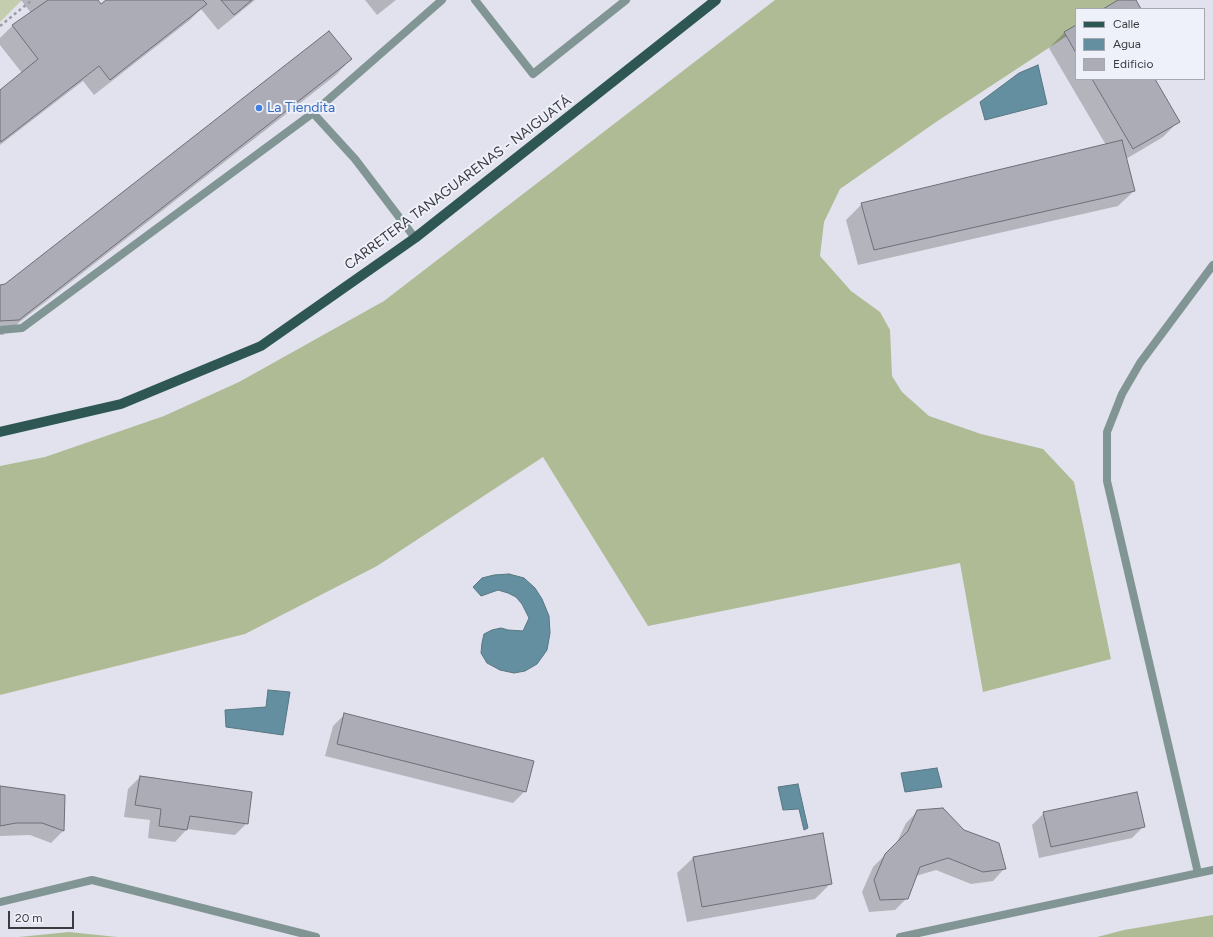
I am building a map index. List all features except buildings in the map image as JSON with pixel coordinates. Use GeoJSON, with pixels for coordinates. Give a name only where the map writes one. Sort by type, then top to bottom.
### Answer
{"type":"FeatureCollection","features":[{"type":"Feature","properties":{"kind":"main road","name":"CARRETERA TANAGUARENAS - NAIGUATÁ"},"geometry":{"type":"LineString","coordinates":[[0,432],[121,404],[261,346],[415,238],[716,0]]}},
{"type":"Feature","properties":{"kind":"street"},"geometry":{"type":"LineString","coordinates":[[0,330],[22,328],[313,114],[442,0]]}},
{"type":"Feature","properties":{"kind":"street"},"geometry":{"type":"LineString","coordinates":[[475,0],[533,74],[626,0]]}},
{"type":"Feature","properties":{"kind":"street"},"geometry":{"type":"LineString","coordinates":[[313,114],[355,159],[415,238]]}},
{"type":"Feature","properties":{"kind":"street"},"geometry":{"type":"LineString","coordinates":[[1198,873],[1107,481],[1107,432],[1122,394],[1140,363],[1213,265]]}},
{"type":"Feature","properties":{"kind":"street"},"geometry":{"type":"LineString","coordinates":[[900,937],[1213,870]]}},
{"type":"Feature","properties":{"kind":"street"},"geometry":{"type":"LineString","coordinates":[[0,902],[92,880],[316,937]]}},
{"type":"Feature","properties":{"kind":"path"},"geometry":{"type":"LineString","coordinates":[[0,26],[32,0]]}},
{"type":"Feature","properties":{"kind":"green space"},"geometry":{"type":"Polygon","coordinates":[[[0,0],[22,0],[0,22],[0,0]]]}},
{"type":"Feature","properties":{"kind":"green space"},"geometry":{"type":"Polygon","coordinates":[[[775,0],[1122,0],[1110,8],[1075,8],[1075,31],[936,122],[840,189],[824,222],[820,256],[851,291],[880,312],[890,330],[892,376],[902,392],[929,416],[981,434],[1043,449],[1074,482],[1111,659],[983,692],[960,563],[648,626],[543,457],[377,566],[245,634],[0,695],[0,466],[45,457],[164,416],[239,382],[384,301],[775,0]]]}},
{"type":"Feature","properties":{"kind":"green space"},"geometry":{"type":"Polygon","coordinates":[[[1213,915],[1213,937],[1097,937],[1124,930],[1213,915]]]}},
{"type":"Feature","properties":{"kind":"green space"},"geometry":{"type":"Polygon","coordinates":[[[69,932],[117,937],[19,937],[69,932]]]}},
{"type":"Feature","properties":{"kind":"water"},"geometry":{"type":"Polygon","coordinates":[[[1038,65],[1047,104],[985,120],[980,102],[1019,73],[1038,65]]]}},
{"type":"Feature","properties":{"kind":"water"},"geometry":{"type":"Polygon","coordinates":[[[509,574],[524,578],[535,588],[542,599],[549,616],[550,633],[547,650],[537,664],[525,671],[514,673],[500,670],[487,663],[481,653],[484,634],[501,628],[523,631],[529,618],[522,604],[516,597],[498,590],[481,596],[473,587],[482,578],[494,575],[509,574]]]}},
{"type":"Feature","properties":{"kind":"water"},"geometry":{"type":"Polygon","coordinates":[[[268,690],[290,692],[283,735],[226,727],[225,710],[266,707],[268,690]]]}},
{"type":"Feature","properties":{"kind":"water"},"geometry":{"type":"Polygon","coordinates":[[[937,768],[942,787],[905,792],[901,773],[937,768]]]}},
{"type":"Feature","properties":{"kind":"water"},"geometry":{"type":"Polygon","coordinates":[[[798,784],[808,828],[804,830],[799,809],[783,810],[778,787],[798,784]]]}},
{"type":"Feature","properties":{"kind":"place","name":"La Tiendita"},"geometry":{"type":"Point","coordinates":[259,108]}}]}
